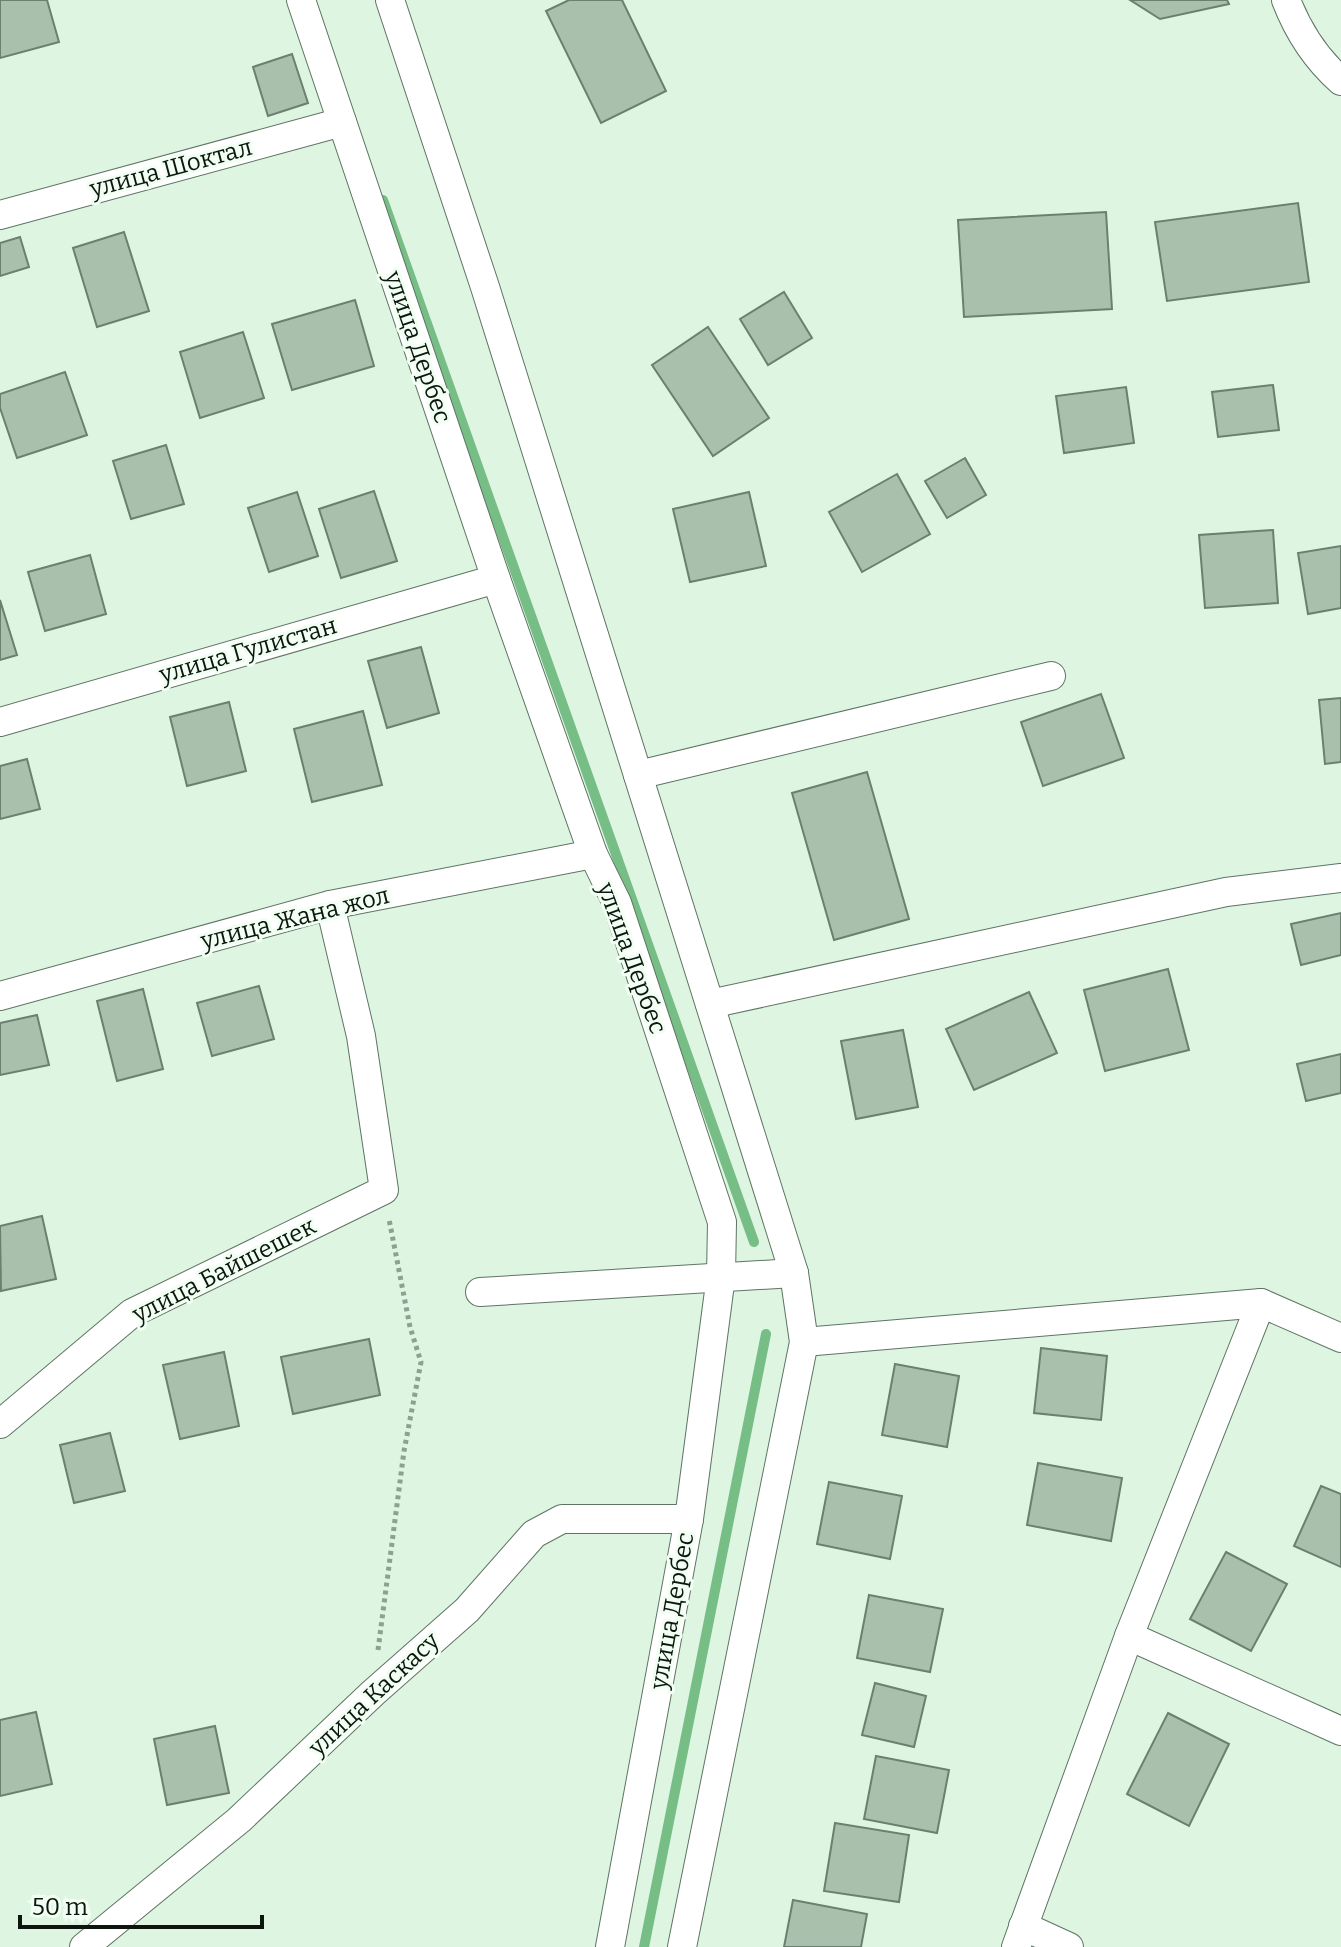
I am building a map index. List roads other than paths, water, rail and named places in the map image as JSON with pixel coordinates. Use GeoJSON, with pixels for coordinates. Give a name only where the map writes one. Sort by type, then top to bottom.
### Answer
{"type":"FeatureCollection","features":[{"type":"Feature","properties":{"kind":"street","name":"улица Дербес"},"geometry":{"type":"LineString","coordinates":[[301,0],[496,579],[593,854],[617,903],[722,1222],[721,1276],[689,1519],[610,1947]]}},
{"type":"Feature","properties":{"kind":"street"},"geometry":{"type":"LineString","coordinates":[[390,0],[485,287],[794,1273],[804,1342],[682,1947]]}},
{"type":"Feature","properties":{"kind":"street"},"geometry":{"type":"LineString","coordinates":[[1286,0],[1292,16],[1321,63],[1341,81]]}},
{"type":"Feature","properties":{"kind":"street","name":"улица Шоктал"},"geometry":{"type":"LineString","coordinates":[[0,215],[342,122]]}},
{"type":"Feature","properties":{"kind":"street","name":"улица Гулистан"},"geometry":{"type":"LineString","coordinates":[[0,722],[496,579]]}},
{"type":"Feature","properties":{"kind":"street"},"geometry":{"type":"LineString","coordinates":[[638,775],[1051,676]]}},
{"type":"Feature","properties":{"kind":"street","name":"улица Жана жол"},"geometry":{"type":"LineString","coordinates":[[0,996],[330,905],[593,854]]}},
{"type":"Feature","properties":{"kind":"street"},"geometry":{"type":"LineString","coordinates":[[710,1004],[1226,892],[1341,878]]}},
{"type":"Feature","properties":{"kind":"street","name":"улица Байшешек"},"geometry":{"type":"LineString","coordinates":[[0,1424],[132,1313],[384,1190],[361,1036],[330,905]]}},
{"type":"Feature","properties":{"kind":"street"},"geometry":{"type":"LineString","coordinates":[[480,1292],[794,1273]]}},
{"type":"Feature","properties":{"kind":"street"},"geometry":{"type":"LineString","coordinates":[[804,1342],[1261,1303],[1341,1338]]}},
{"type":"Feature","properties":{"kind":"street"},"geometry":{"type":"LineString","coordinates":[[1069,1947],[1020,1936],[1129,1636],[1261,1303]]}},
{"type":"Feature","properties":{"kind":"street","name":"улица Каскасу"},"geometry":{"type":"LineString","coordinates":[[84,1947],[239,1820],[373,1693],[467,1610],[534,1534],[562,1519],[689,1519]]}},
{"type":"Feature","properties":{"kind":"street"},"geometry":{"type":"LineString","coordinates":[[1129,1636],[1341,1731]]}},
{"type":"Feature","properties":{"kind":"waterway"},"geometry":{"type":"LineString","coordinates":[[383,200],[754,1242]]}},
{"type":"Feature","properties":{"kind":"waterway"},"geometry":{"type":"LineString","coordinates":[[644,1947],[766,1334]]}}]}
